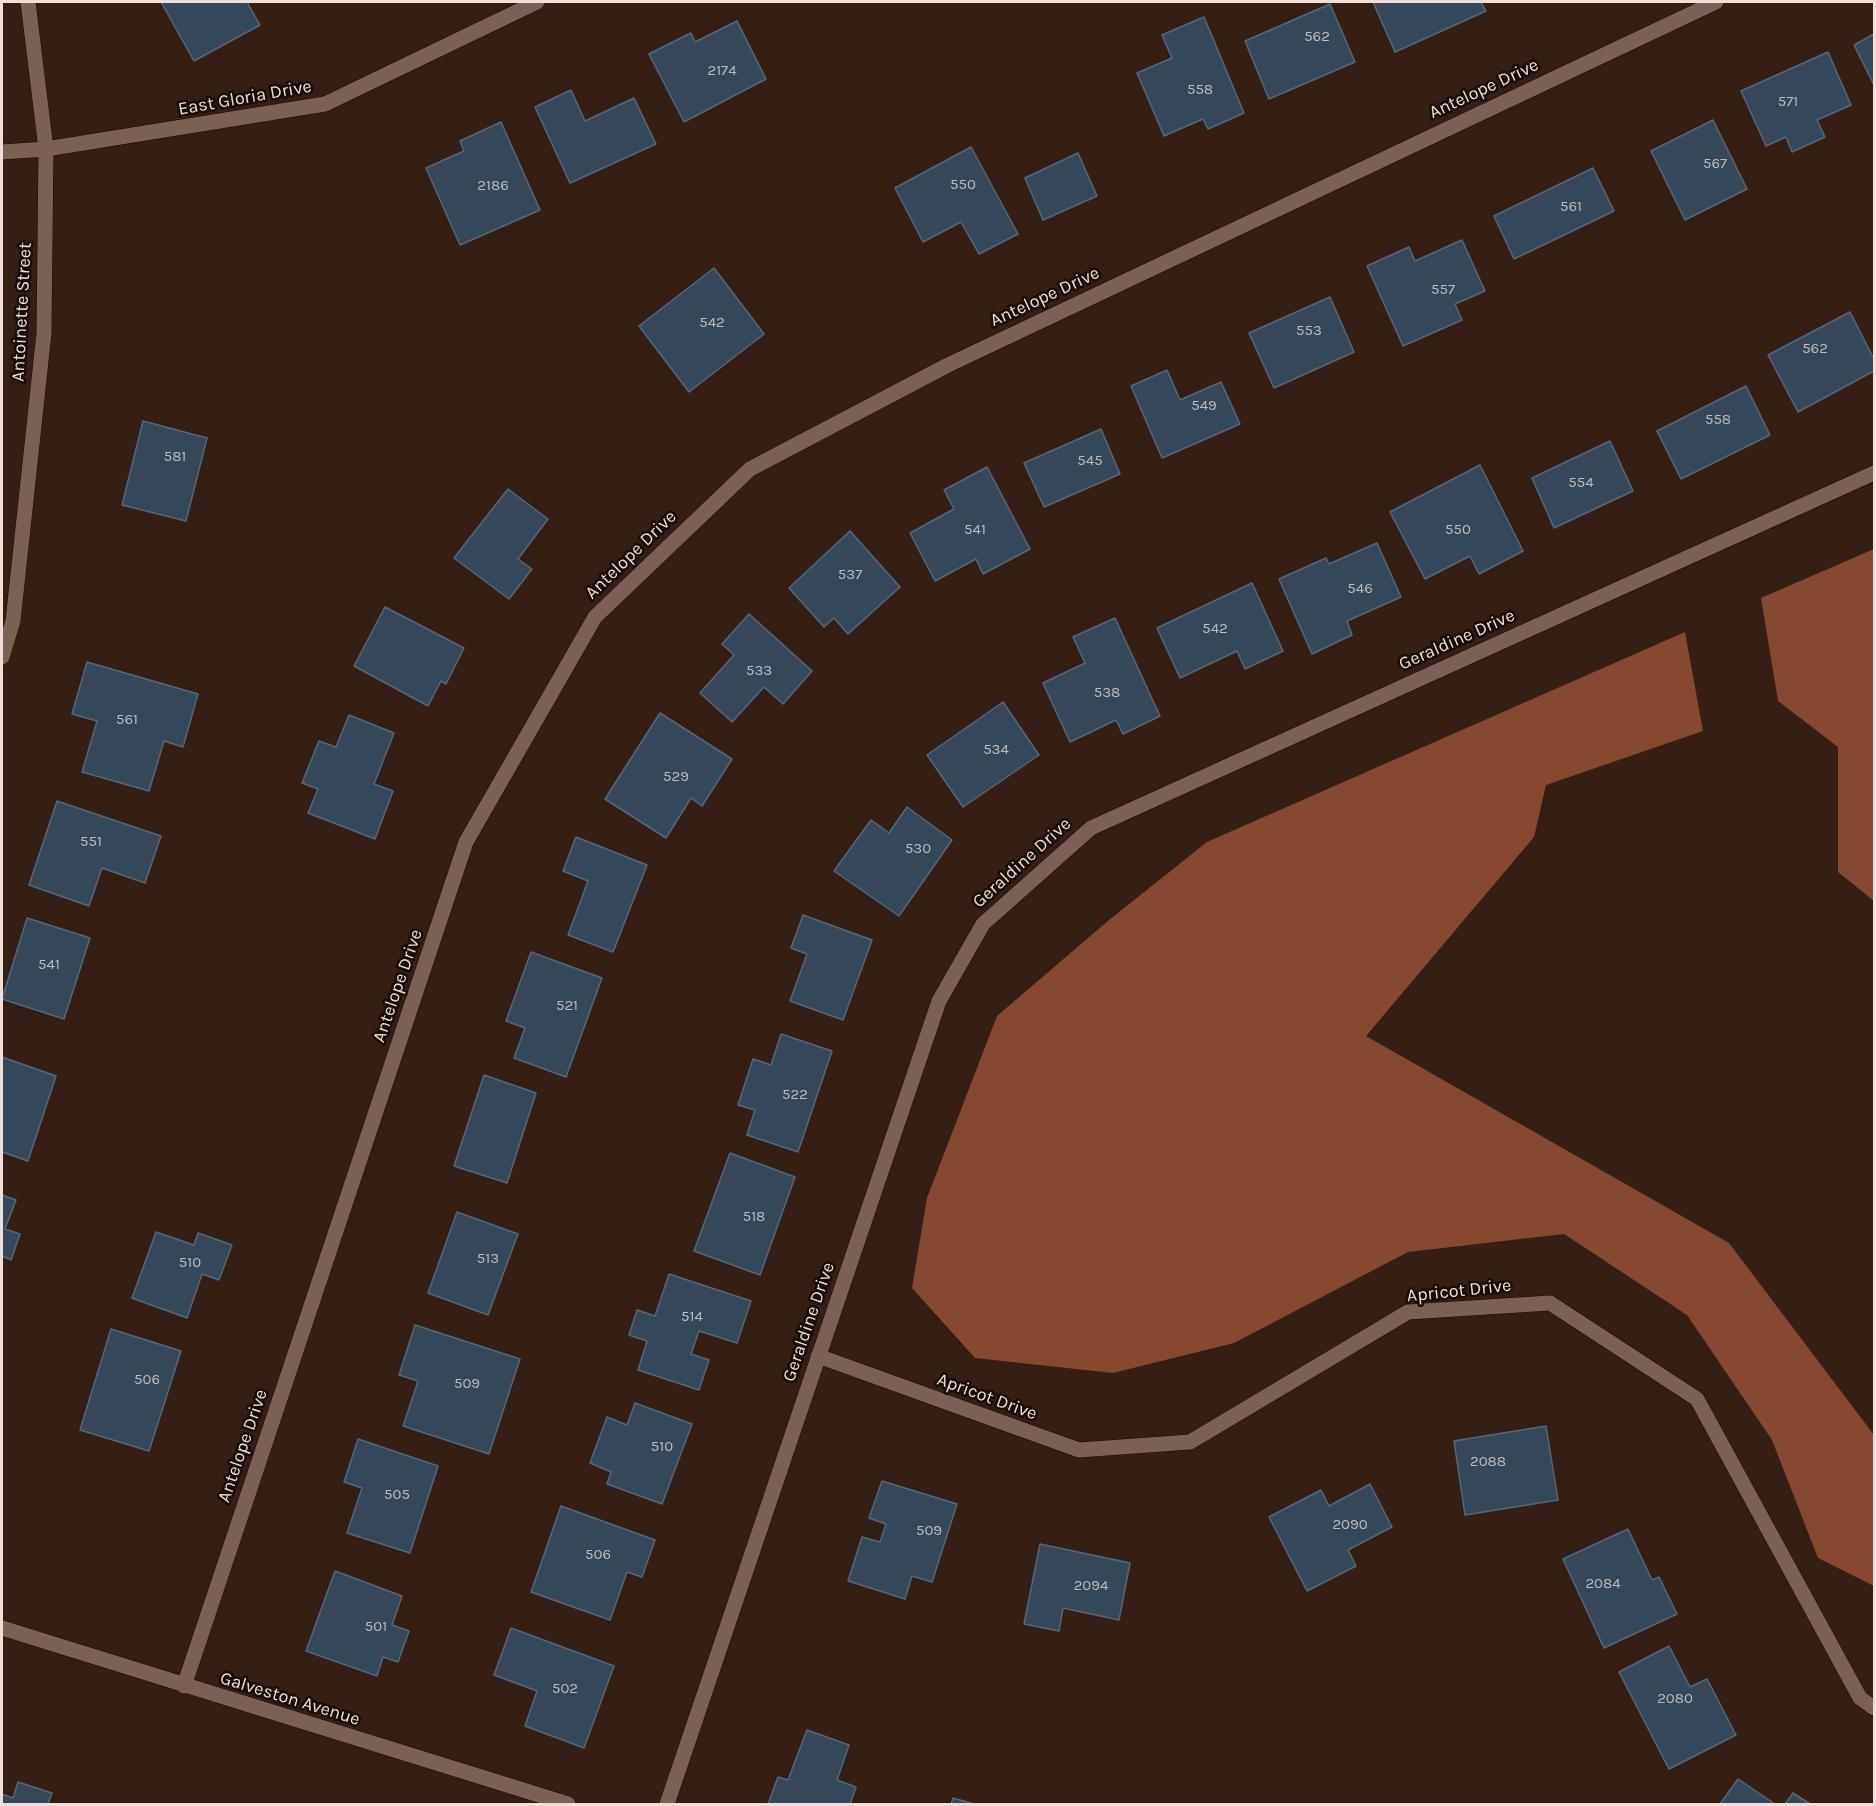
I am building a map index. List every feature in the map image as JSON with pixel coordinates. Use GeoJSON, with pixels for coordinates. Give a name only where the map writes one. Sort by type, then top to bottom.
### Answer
{"type":"FeatureCollection","features":[{"type":"Feature","properties":{"kind":"street","name":"Antoinette Street"},"geometry":{"type":"LineString","coordinates":[[2,657],[13,621],[44,333],[46,149],[28,2]]}},
{"type":"Feature","properties":{"kind":"street","name":"East Gloria Drive"},"geometry":{"type":"LineString","coordinates":[[2,152],[46,149],[325,104],[537,2]]}},
{"type":"Feature","properties":{"kind":"street","name":"Antelope Drive"},"geometry":{"type":"LineString","coordinates":[[184,1686],[466,842],[595,617],[750,469],[948,365],[1716,2]]}},
{"type":"Feature","properties":{"kind":"street","name":"Geraldine Drive"},"geometry":{"type":"LineString","coordinates":[[667,1804],[939,1001],[983,924],[1091,828],[1875,473]]}},
{"type":"Feature","properties":{"kind":"street","name":"Apricot Drive"},"geometry":{"type":"LineString","coordinates":[[818,1356],[1078,1450],[1190,1442],[1408,1312],[1550,1303],[1696,1399],[1860,1698],[1875,1708]]}},
{"type":"Feature","properties":{"kind":"street","name":"Galveston Avenue"},"geometry":{"type":"LineString","coordinates":[[2,1628],[568,1804]]}},
{"type":"Feature","properties":{"kind":"shaded area"},"geometry":{"type":"Polygon","coordinates":[[[1874,549],[1874,901],[1838,872],[1838,747],[1778,701],[1761,598],[1874,549]]]}},
{"type":"Feature","properties":{"kind":"shaded area"},"geometry":{"type":"Polygon","coordinates":[[[1685,632],[1703,731],[1546,785],[1534,837],[1366,1036],[1729,1243],[1874,1435],[1874,1586],[1818,1558],[1772,1440],[1687,1315],[1564,1234],[1408,1252],[1234,1343],[1113,1373],[975,1358],[912,1288],[927,1198],[997,1016],[1109,920],[1207,842],[1685,632]]]}},
{"type":"Feature","properties":{"kind":"building"},"geometry":{"type":"Polygon","coordinates":[[[161,2],[247,2],[260,25],[194,61],[161,2]]]}},
{"type":"Feature","properties":{"kind":"building"},"geometry":{"type":"Polygon","coordinates":[[[1373,2],[1481,2],[1486,11],[1395,52],[1373,2]]]}},
{"type":"Feature","properties":{"kind":"building"},"geometry":{"type":"Polygon","coordinates":[[[1330,4],[1355,62],[1269,99],[1245,41],[1330,4]]]}},
{"type":"Feature","properties":{"kind":"building"},"geometry":{"type":"Polygon","coordinates":[[[1204,17],[1244,113],[1208,129],[1203,119],[1164,136],[1137,73],[1172,58],[1162,35],[1204,17]]]}},
{"type":"Feature","properties":{"kind":"building"},"geometry":{"type":"Polygon","coordinates":[[[737,21],[766,79],[684,122],[649,54],[691,33],[695,42],[737,21]]]}},
{"type":"Feature","properties":{"kind":"building"},"geometry":{"type":"Polygon","coordinates":[[[1874,34],[1874,85],[1854,45],[1874,34]]]}},
{"type":"Feature","properties":{"kind":"building"},"geometry":{"type":"Polygon","coordinates":[[[1828,52],[1851,105],[1817,120],[1825,137],[1792,152],[1786,137],[1766,146],[1741,91],[1828,52]]]}},
{"type":"Feature","properties":{"kind":"building"},"geometry":{"type":"Polygon","coordinates":[[[571,90],[585,121],[634,98],[656,144],[570,183],[535,107],[571,90]]]}},
{"type":"Feature","properties":{"kind":"building"},"geometry":{"type":"Polygon","coordinates":[[[1713,120],[1747,189],[1685,220],[1651,151],[1713,120]]]}},
{"type":"Feature","properties":{"kind":"building"},"geometry":{"type":"Polygon","coordinates":[[[501,122],[540,210],[460,245],[426,168],[464,151],[460,141],[501,122]]]}},
{"type":"Feature","properties":{"kind":"building"},"geometry":{"type":"Polygon","coordinates":[[[971,147],[1018,234],[979,254],[961,222],[923,242],[895,188],[971,147]]]}},
{"type":"Feature","properties":{"kind":"building"},"geometry":{"type":"Polygon","coordinates":[[[1078,153],[1097,196],[1043,220],[1025,178],[1078,153]]]}},
{"type":"Feature","properties":{"kind":"building"},"geometry":{"type":"Polygon","coordinates":[[[1593,168],[1614,211],[1514,259],[1494,216],[1593,168]]]}},
{"type":"Feature","properties":{"kind":"building"},"geometry":{"type":"Polygon","coordinates":[[[1462,240],[1485,291],[1455,304],[1462,320],[1403,346],[1367,266],[1409,247],[1415,261],[1462,240]]]}},
{"type":"Feature","properties":{"kind":"building"},"geometry":{"type":"Polygon","coordinates":[[[714,268],[764,334],[689,392],[639,326],[714,268]]]}},
{"type":"Feature","properties":{"kind":"building"},"geometry":{"type":"Polygon","coordinates":[[[1330,297],[1354,352],[1274,388],[1249,333],[1330,297]]]}},
{"type":"Feature","properties":{"kind":"building"},"geometry":{"type":"Polygon","coordinates":[[[1850,312],[1874,359],[1874,371],[1798,412],[1768,355],[1850,312]]]}},
{"type":"Feature","properties":{"kind":"building"},"geometry":{"type":"Polygon","coordinates":[[[1167,370],[1180,400],[1221,382],[1240,424],[1162,458],[1131,386],[1167,370]]]}},
{"type":"Feature","properties":{"kind":"building"},"geometry":{"type":"Polygon","coordinates":[[[1746,386],[1770,435],[1681,479],[1657,431],[1746,386]]]}},
{"type":"Feature","properties":{"kind":"building"},"geometry":{"type":"Polygon","coordinates":[[[143,421],[207,438],[186,521],[122,505],[143,421]]]}},
{"type":"Feature","properties":{"kind":"building"},"geometry":{"type":"Polygon","coordinates":[[[1101,429],[1120,474],[1044,507],[1024,463],[1101,429]]]}},
{"type":"Feature","properties":{"kind":"building"},"geometry":{"type":"Polygon","coordinates":[[[1610,441],[1633,491],[1554,528],[1532,478],[1610,441]]]}},
{"type":"Feature","properties":{"kind":"building"},"geometry":{"type":"Polygon","coordinates":[[[1480,465],[1523,551],[1479,574],[1470,556],[1425,579],[1390,512],[1480,465]]]}},
{"type":"Feature","properties":{"kind":"building"},"geometry":{"type":"Polygon","coordinates":[[[987,467],[1030,549],[983,574],[976,559],[935,581],[910,533],[954,509],[944,490],[987,467]]]}},
{"type":"Feature","properties":{"kind":"building"},"geometry":{"type":"Polygon","coordinates":[[[508,489],[548,519],[518,559],[532,569],[509,599],[454,558],[508,489]]]}},
{"type":"Feature","properties":{"kind":"building"},"geometry":{"type":"Polygon","coordinates":[[[850,531],[900,587],[848,634],[834,618],[824,627],[789,588],[850,531]]]}},
{"type":"Feature","properties":{"kind":"building"},"geometry":{"type":"Polygon","coordinates":[[[1377,543],[1401,597],[1347,621],[1352,635],[1312,654],[1279,579],[1326,558],[1329,564],[1377,543]]]}},
{"type":"Feature","properties":{"kind":"building"},"geometry":{"type":"Polygon","coordinates":[[[1252,583],[1283,651],[1245,669],[1237,651],[1180,678],[1157,628],[1252,583]]]}},
{"type":"Feature","properties":{"kind":"building"},"geometry":{"type":"Polygon","coordinates":[[[385,607],[464,648],[446,684],[441,681],[428,706],[354,666],[385,607]]]}},
{"type":"Feature","properties":{"kind":"building"},"geometry":{"type":"Polygon","coordinates":[[[749,614],[812,671],[783,704],[764,687],[732,722],[700,693],[734,655],[722,644],[749,614]]]}},
{"type":"Feature","properties":{"kind":"building"},"geometry":{"type":"Polygon","coordinates":[[[1115,618],[1160,716],[1123,734],[1116,720],[1070,742],[1043,683],[1085,663],[1073,637],[1115,618]]]}},
{"type":"Feature","properties":{"kind":"building"},"geometry":{"type":"Polygon","coordinates":[[[87,662],[198,694],[183,747],[164,741],[149,791],[82,772],[97,721],[72,714],[87,662]]]}},
{"type":"Feature","properties":{"kind":"building"},"geometry":{"type":"Polygon","coordinates":[[[1003,702],[1039,755],[963,807],[927,755],[1003,702]]]}},
{"type":"Feature","properties":{"kind":"building"},"geometry":{"type":"Polygon","coordinates":[[[660,713],[732,759],[702,806],[691,798],[666,838],[605,799],[660,713]]]}},
{"type":"Feature","properties":{"kind":"building"},"geometry":{"type":"Polygon","coordinates":[[[349,715],[394,733],[374,784],[393,791],[375,839],[308,813],[318,789],[302,783],[319,741],[336,747],[349,715]]]}},
{"type":"Feature","properties":{"kind":"building"},"geometry":{"type":"Polygon","coordinates":[[[57,801],[161,836],[145,883],[102,868],[89,906],[29,885],[57,801]]]}},
{"type":"Feature","properties":{"kind":"building"},"geometry":{"type":"Polygon","coordinates":[[[907,807],[952,840],[899,916],[834,871],[871,820],[889,833],[907,807]]]}},
{"type":"Feature","properties":{"kind":"building"},"geometry":{"type":"Polygon","coordinates":[[[576,837],[647,865],[613,952],[568,935],[588,881],[563,871],[576,837]]]}},
{"type":"Feature","properties":{"kind":"building"},"geometry":{"type":"Polygon","coordinates":[[[803,915],[872,940],[843,1020],[790,1001],[807,954],[791,948],[803,915]]]}},
{"type":"Feature","properties":{"kind":"building"},"geometry":{"type":"Polygon","coordinates":[[[27,918],[90,938],[64,1019],[2,999],[27,918]]]}},
{"type":"Feature","properties":{"kind":"building"},"geometry":{"type":"Polygon","coordinates":[[[531,952],[602,978],[566,1077],[514,1058],[525,1028],[506,1021],[531,952]]]}},
{"type":"Feature","properties":{"kind":"building"},"geometry":{"type":"Polygon","coordinates":[[[781,1034],[832,1051],[798,1152],[747,1135],[755,1110],[738,1105],[753,1059],[771,1065],[781,1034]]]}},
{"type":"Feature","properties":{"kind":"building"},"geometry":{"type":"Polygon","coordinates":[[[2,1057],[56,1076],[28,1161],[2,1152],[2,1057]]]}},
{"type":"Feature","properties":{"kind":"building"},"geometry":{"type":"Polygon","coordinates":[[[484,1075],[536,1093],[507,1183],[454,1166],[484,1075]]]}},
{"type":"Feature","properties":{"kind":"building"},"geometry":{"type":"Polygon","coordinates":[[[730,1153],[795,1177],[760,1275],[694,1251],[730,1153]]]}},
{"type":"Feature","properties":{"kind":"building"},"geometry":{"type":"Polygon","coordinates":[[[2,1195],[16,1200],[5,1229],[20,1234],[11,1260],[2,1256],[2,1195]]]}},
{"type":"Feature","properties":{"kind":"building"},"geometry":{"type":"Polygon","coordinates":[[[457,1212],[518,1234],[488,1315],[428,1293],[457,1212]]]}},
{"type":"Feature","properties":{"kind":"building"},"geometry":{"type":"Polygon","coordinates":[[[156,1232],[194,1245],[198,1233],[232,1245],[219,1280],[202,1274],[187,1318],[132,1298],[156,1232]]]}},
{"type":"Feature","properties":{"kind":"building"},"geometry":{"type":"Polygon","coordinates":[[[669,1274],[751,1301],[737,1343],[699,1331],[691,1354],[709,1360],[699,1390],[638,1370],[647,1341],[629,1335],[637,1310],[655,1316],[669,1274]]]}},
{"type":"Feature","properties":{"kind":"building"},"geometry":{"type":"Polygon","coordinates":[[[415,1325],[520,1359],[489,1454],[403,1426],[418,1381],[399,1375],[415,1325]]]}},
{"type":"Feature","properties":{"kind":"building"},"geometry":{"type":"Polygon","coordinates":[[[111,1329],[181,1351],[149,1451],[80,1430],[111,1329]]]}},
{"type":"Feature","properties":{"kind":"building"},"geometry":{"type":"Polygon","coordinates":[[[635,1403],[692,1424],[662,1504],[607,1484],[611,1472],[590,1463],[607,1417],[627,1425],[635,1403]]]}},
{"type":"Feature","properties":{"kind":"building"},"geometry":{"type":"Polygon","coordinates":[[[1546,1426],[1558,1500],[1465,1515],[1454,1441],[1546,1426]]]}},
{"type":"Feature","properties":{"kind":"building"},"geometry":{"type":"Polygon","coordinates":[[[358,1439],[438,1466],[410,1553],[347,1533],[362,1488],[344,1482],[358,1439]]]}},
{"type":"Feature","properties":{"kind":"building"},"geometry":{"type":"Polygon","coordinates":[[[882,1481],[957,1504],[932,1582],[912,1576],[905,1599],[848,1581],[862,1537],[880,1542],[886,1524],[869,1518],[882,1481]]]}},
{"type":"Feature","properties":{"kind":"building"},"geometry":{"type":"Polygon","coordinates":[[[1370,1484],[1392,1527],[1348,1550],[1356,1566],[1307,1591],[1269,1517],[1321,1490],[1329,1506],[1370,1484]]]}},
{"type":"Feature","properties":{"kind":"building"},"geometry":{"type":"Polygon","coordinates":[[[561,1506],[655,1540],[642,1577],[627,1572],[610,1620],[531,1592],[561,1506]]]}},
{"type":"Feature","properties":{"kind":"building"},"geometry":{"type":"Polygon","coordinates":[[[1628,1529],[1652,1580],[1659,1577],[1677,1614],[1604,1648],[1563,1559],[1628,1529]]]}},
{"type":"Feature","properties":{"kind":"building"},"geometry":{"type":"Polygon","coordinates":[[[1040,1544],[1130,1563],[1119,1620],[1063,1608],[1059,1631],[1024,1624],[1040,1544]]]}},
{"type":"Feature","properties":{"kind":"building"},"geometry":{"type":"Polygon","coordinates":[[[335,1571],[402,1596],[392,1625],[409,1631],[398,1662],[383,1657],[377,1676],[306,1651],[335,1571]]]}},
{"type":"Feature","properties":{"kind":"building"},"geometry":{"type":"Polygon","coordinates":[[[511,1628],[614,1666],[584,1748],[525,1726],[537,1691],[494,1675],[511,1628]]]}},
{"type":"Feature","properties":{"kind":"building"},"geometry":{"type":"Polygon","coordinates":[[[1669,1646],[1690,1687],[1707,1679],[1736,1735],[1669,1769],[1619,1672],[1669,1646]]]}},
{"type":"Feature","properties":{"kind":"building"},"geometry":{"type":"Polygon","coordinates":[[[807,1730],[849,1745],[837,1780],[856,1787],[850,1804],[768,1804],[778,1777],[788,1780],[807,1730]]]}},
{"type":"Feature","properties":{"kind":"building"},"geometry":{"type":"Polygon","coordinates":[[[1738,1779],[1775,1804],[1720,1804],[1738,1779]]]}},
{"type":"Feature","properties":{"kind":"building"},"geometry":{"type":"Polygon","coordinates":[[[18,1782],[52,1793],[48,1804],[2,1804],[2,1794],[13,1798],[18,1782]]]}},
{"type":"Feature","properties":{"kind":"building"},"geometry":{"type":"Polygon","coordinates":[[[1793,1793],[1810,1804],[1785,1804],[1793,1793]]]}},
{"type":"Feature","properties":{"kind":"building"},"geometry":{"type":"Polygon","coordinates":[[[953,1798],[974,1804],[951,1804],[953,1798]]]}}]}
